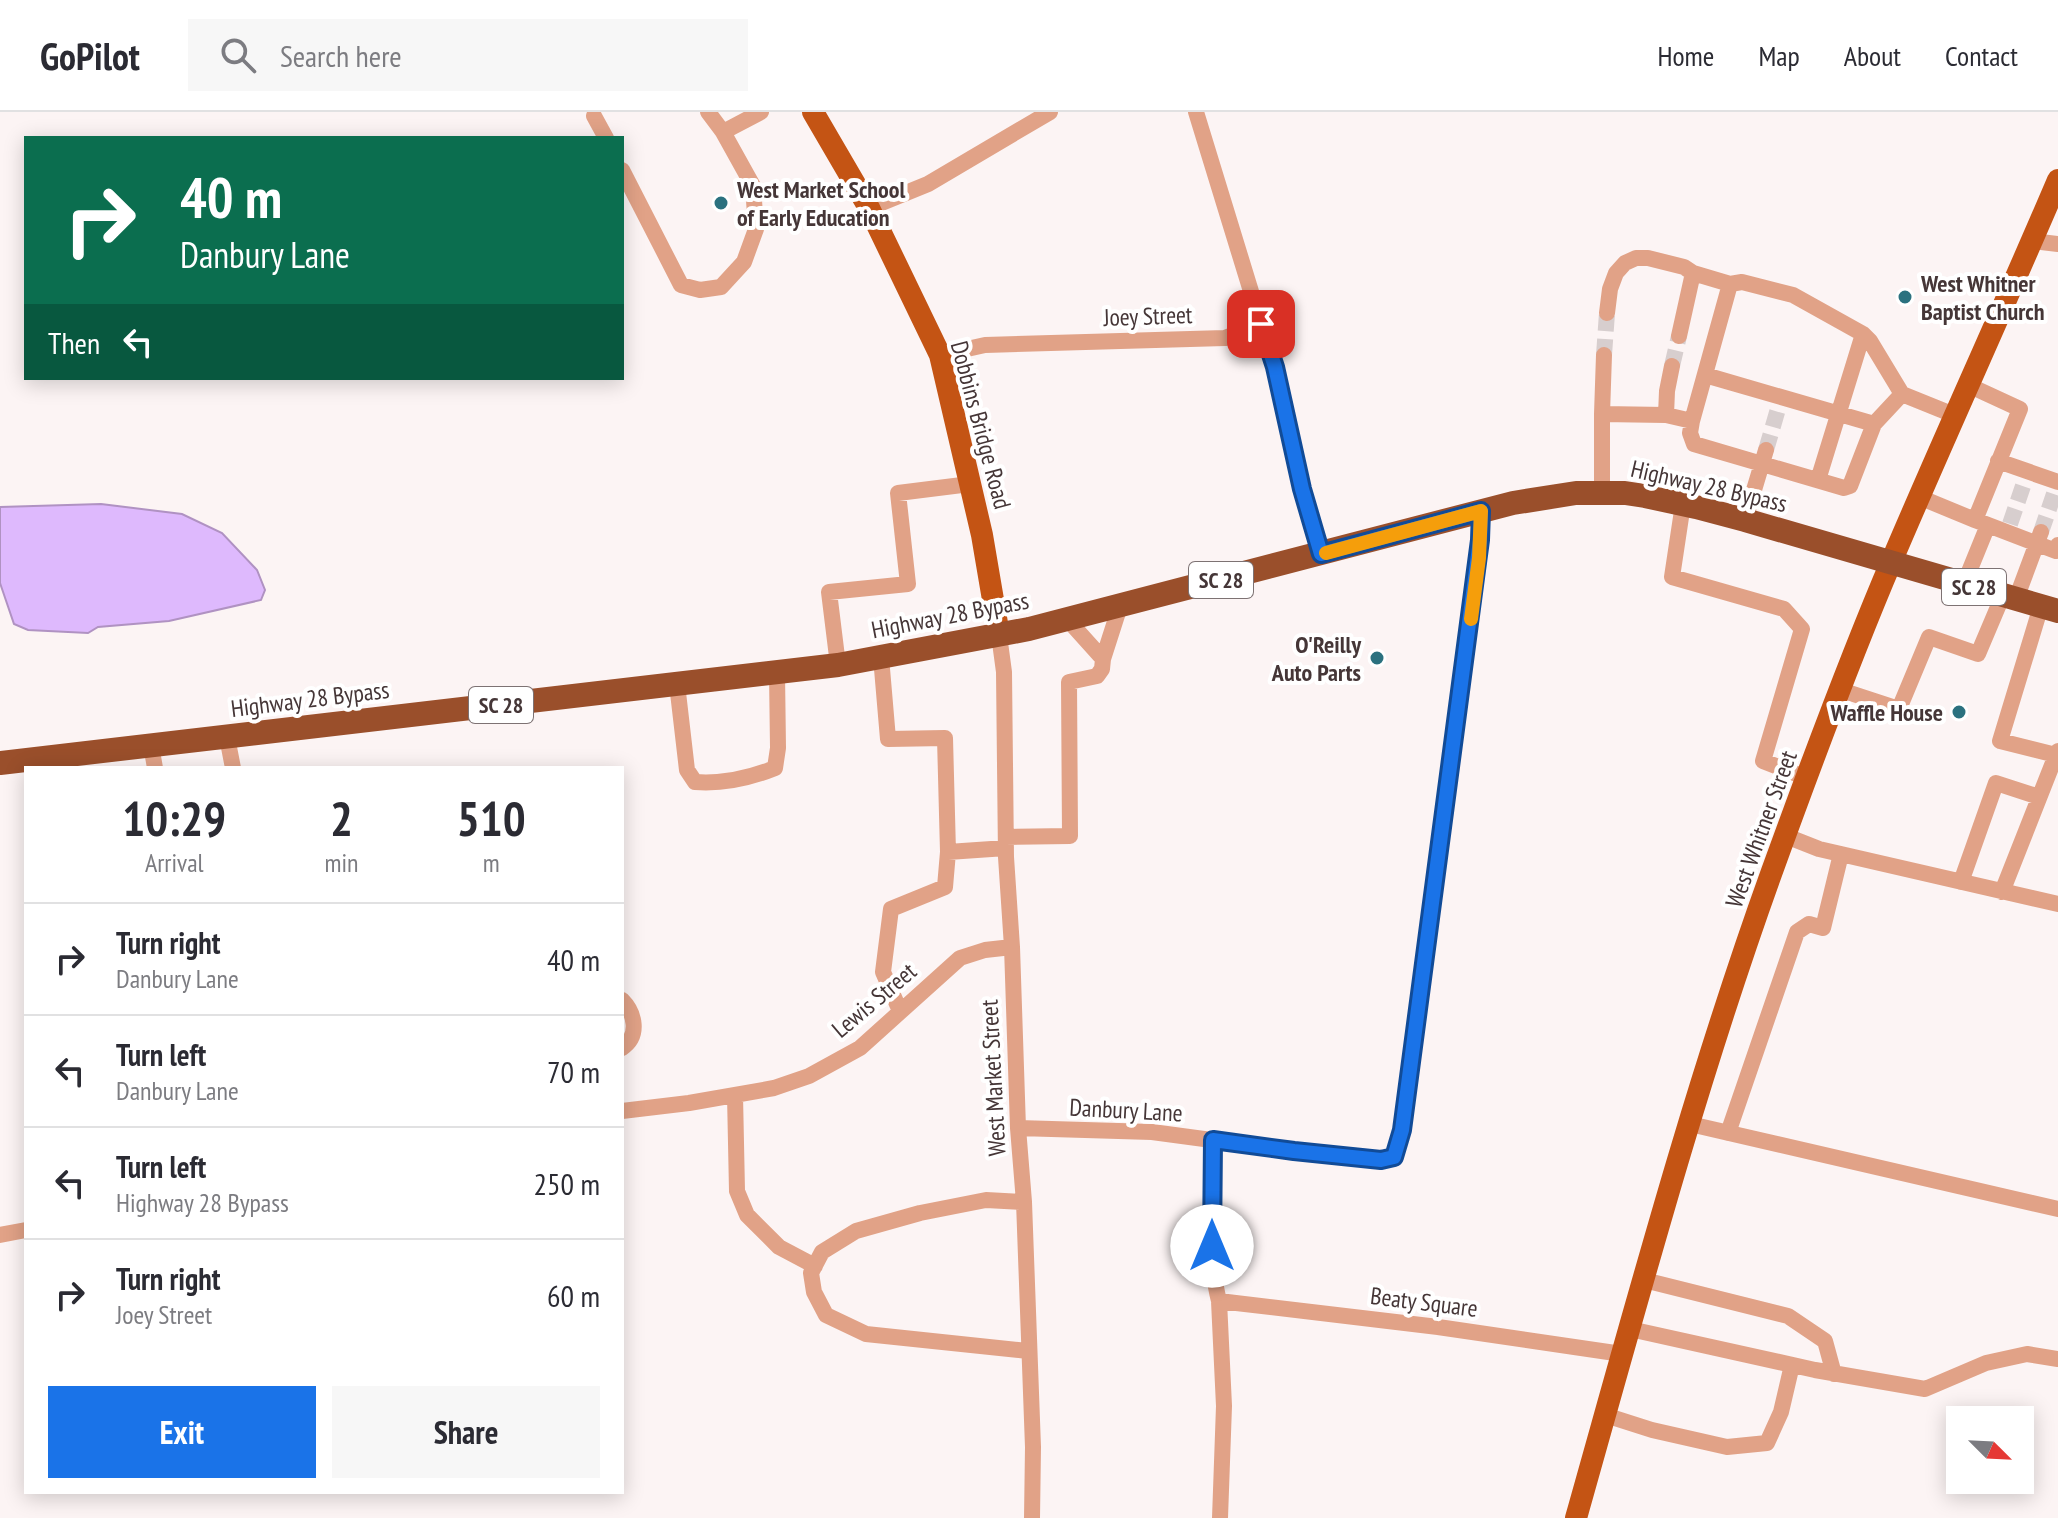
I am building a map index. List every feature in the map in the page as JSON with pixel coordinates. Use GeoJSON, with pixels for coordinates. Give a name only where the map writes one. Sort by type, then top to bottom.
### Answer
{"type":"FeatureCollection","features":[{"type":"Feature","properties":{"kind":"highway","name":"Highway 28 Bypass"},"geometry":{"type":"LineString","coordinates":[[0,763],[153,757],[227,737],[838,665],[999,635],[1481,511],[1576,493],[1645,496],[1683,504],[1891,564]]}},
{"type":"Feature","properties":{"kind":"highway","name":"SC 28"},"geometry":{"type":"LineString","coordinates":[[1891,564],[2050,609]]}},
{"type":"Feature","properties":{"kind":"main road","name":"Dobbins Bridge Road"},"geometry":{"type":"LineString","coordinates":[[813,112],[869,208],[940,355],[982,535],[999,635]]}},
{"type":"Feature","properties":{"kind":"main road","name":"West Whitner Street"},"geometry":{"type":"LineString","coordinates":[[1576,1518],[1724,1012],[1786,836],[1891,564],[2058,180]]}},
{"type":"Feature","properties":{"kind":"street"},"geometry":{"type":"LineString","coordinates":[[624,174],[681,285],[700,290],[721,287],[744,262],[756,229],[753,186],[723,132],[708,112]]}},
{"type":"Feature","properties":{"kind":"street"},"geometry":{"type":"LineString","coordinates":[[723,132],[761,112]]}},
{"type":"Feature","properties":{"kind":"street"},"geometry":{"type":"LineString","coordinates":[[869,208],[928,184],[1050,112]]}},
{"type":"Feature","properties":{"kind":"street"},"geometry":{"type":"LineString","coordinates":[[1196,112],[1275,367],[1302,489],[1321,554]]}},
{"type":"Feature","properties":{"kind":"street"},"geometry":{"type":"LineString","coordinates":[[594,116],[605,136]]}},
{"type":"Feature","properties":{"kind":"street"},"geometry":{"type":"LineString","coordinates":[[2032,241],[2058,244]]}},
{"type":"Feature","properties":{"kind":"street"},"geometry":{"type":"LineString","coordinates":[[1607,313],[1616,273],[1625,263],[1636,258],[1684,267],[1693,273],[1730,284],[1742,282],[1793,295],[1863,334],[1902,394],[1954,415]]}},
{"type":"Feature","properties":{"kind":"street"},"geometry":{"type":"LineString","coordinates":[[1679,336],[1693,273]]}},
{"type":"Feature","properties":{"kind":"street"},"geometry":{"type":"LineString","coordinates":[[1730,284],[1692,421],[1690,433],[1694,444],[1764,457],[1844,488],[1850,486],[1874,424],[1902,394]]}},
{"type":"Feature","properties":{"kind":"street","name":"Joey Street"},"geometry":{"type":"LineString","coordinates":[[940,355],[985,345],[1225,338],[1261,324]]}},
{"type":"Feature","properties":{"kind":"street"},"geometry":{"type":"LineString","coordinates":[[1818,480],[1863,334]]}},
{"type":"Feature","properties":{"kind":"street"},"geometry":{"type":"LineString","coordinates":[[1602,492],[1604,355]]}},
{"type":"Feature","properties":{"kind":"street"},"geometry":{"type":"LineString","coordinates":[[1666,415],[1672,366]]}},
{"type":"Feature","properties":{"kind":"street"},"geometry":{"type":"LineString","coordinates":[[1705,375],[1780,403],[1838,413],[1874,424]]}},
{"type":"Feature","properties":{"kind":"street"},"geometry":{"type":"LineString","coordinates":[[1964,584],[1998,461],[2020,409],[1968,385]]}},
{"type":"Feature","properties":{"kind":"street"},"geometry":{"type":"LineString","coordinates":[[1602,414],[1666,415],[1692,421]]}},
{"type":"Feature","properties":{"kind":"street"},"geometry":{"type":"LineString","coordinates":[[1745,520],[1764,457]]}},
{"type":"Feature","properties":{"kind":"street"},"geometry":{"type":"LineString","coordinates":[[1998,461],[2025,478],[2057,486]]}},
{"type":"Feature","properties":{"kind":"street"},"geometry":{"type":"LineString","coordinates":[[838,665],[829,592],[908,584],[898,493],[970,484]]}},
{"type":"Feature","properties":{"kind":"street"},"geometry":{"type":"LineString","coordinates":[[1919,497],[1981,522],[2038,538],[2056,551],[2058,545]]}},
{"type":"Feature","properties":{"kind":"street"},"geometry":{"type":"LineString","coordinates":[[1683,504],[1672,577],[1784,609],[1802,629],[1763,761],[1807,778]]}},
{"type":"Feature","properties":{"kind":"street","name":"Danbury Lane"},"geometry":{"type":"LineString","coordinates":[[1018,1128],[1152,1132],[1381,1160],[1394,1157],[1402,1130],[1479,558],[1481,511]]}},
{"type":"Feature","properties":{"kind":"street"},"geometry":{"type":"LineString","coordinates":[[1841,690],[1899,709],[1929,637],[1978,654],[2038,538]]}},
{"type":"Feature","properties":{"kind":"street"},"geometry":{"type":"LineString","coordinates":[[948,852],[1070,836],[1069,682],[1097,676],[1102,669],[1120,606]]}},
{"type":"Feature","properties":{"kind":"street"},"geometry":{"type":"LineString","coordinates":[[2002,892],[2057,753],[2000,741],[2050,609]]}},
{"type":"Feature","properties":{"kind":"street"},"geometry":{"type":"LineString","coordinates":[[1067,619],[1103,659]]}},
{"type":"Feature","properties":{"kind":"street","name":"West Market Street"},"geometry":{"type":"LineString","coordinates":[[999,635],[1004,672],[1006,843],[1024,1202],[1033,1447],[1032,1518]]}},
{"type":"Feature","properties":{"kind":"street"},"geometry":{"type":"LineString","coordinates":[[881,657],[888,739],[945,738],[948,852],[945,887],[891,909],[883,972],[900,1011]]}},
{"type":"Feature","properties":{"kind":"street"},"geometry":{"type":"LineString","coordinates":[[677,684],[687,770],[695,782],[712,783],[755,776],[775,768],[778,748],[777,673]]}},
{"type":"Feature","properties":{"kind":"street"},"geometry":{"type":"LineString","coordinates":[[227,737],[233,766]]}},
{"type":"Feature","properties":{"kind":"street"},"geometry":{"type":"LineString","coordinates":[[1961,882],[1996,783],[2039,797]]}},
{"type":"Feature","properties":{"kind":"street"},"geometry":{"type":"LineString","coordinates":[[1786,836],[1819,849],[2002,892],[2057,900]]}},
{"type":"Feature","properties":{"kind":"street"},"geometry":{"type":"LineString","coordinates":[[1728,1133],[1797,932],[1809,924],[1823,928],[1841,854]]}},
{"type":"Feature","properties":{"kind":"street","name":"Lewis Street"},"geometry":{"type":"LineString","coordinates":[[624,1111],[774,1088],[809,1076],[860,1048],[960,958],[985,950],[1012,947]]}},
{"type":"Feature","properties":{"kind":"street"},"geometry":{"type":"LineString","coordinates":[[624,1002],[631,1009],[635,1027],[624,1047]]}},
{"type":"Feature","properties":{"kind":"street"},"geometry":{"type":"LineString","coordinates":[[735,1095],[737,1191],[747,1215],[779,1247],[815,1266]]}},
{"type":"Feature","properties":{"kind":"street"},"geometry":{"type":"LineString","coordinates":[[1690,1124],[2058,1209]]}},
{"type":"Feature","properties":{"kind":"street"},"geometry":{"type":"LineString","coordinates":[[1213,1140],[1212,1246],[1219,1301],[1224,1406],[1220,1518]]}},
{"type":"Feature","properties":{"kind":"street"},"geometry":{"type":"LineString","coordinates":[[1024,1202],[986,1200],[920,1213],[856,1231],[822,1252],[811,1273],[814,1292],[826,1315],[866,1334],[1028,1351]]}},
{"type":"Feature","properties":{"kind":"street"},"geometry":{"type":"LineString","coordinates":[[0,1235],[24,1230]]}},
{"type":"Feature","properties":{"kind":"street"},"geometry":{"type":"LineString","coordinates":[[1644,1280],[1788,1316],[1825,1341],[1834,1374]]}},
{"type":"Feature","properties":{"kind":"street","name":"Beaty Square"},"geometry":{"type":"LineString","coordinates":[[1219,1301],[1438,1327],[1622,1354]]}},
{"type":"Feature","properties":{"kind":"street"},"geometry":{"type":"LineString","coordinates":[[1630,1329],[1834,1374],[1925,1389],[1986,1363],[2027,1354],[2058,1359]]}},
{"type":"Feature","properties":{"kind":"street"},"geometry":{"type":"LineString","coordinates":[[1605,1415],[1652,1430],[1727,1447],[1767,1443],[1781,1412],[1792,1365]]}},
{"type":"Feature","properties":{"kind":"shaded area"},"geometry":{"type":"Polygon","coordinates":[[[101,504],[182,514],[222,533],[257,570],[265,590],[261,600],[169,621],[98,627],[88,633],[28,630],[14,624],[0,583],[0,507],[101,504]]]}},
{"type":"Feature","properties":{"kind":"tunnel"},"geometry":{"type":"LineString","coordinates":[[1604,355],[1607,313]]}},
{"type":"Feature","properties":{"kind":"tunnel"},"geometry":{"type":"LineString","coordinates":[[1672,366],[1679,336]]}},
{"type":"Feature","properties":{"kind":"tunnel"},"geometry":{"type":"LineString","coordinates":[[1766,450],[1778,409]]}},
{"type":"Feature","properties":{"kind":"tunnel"},"geometry":{"type":"LineString","coordinates":[[2010,524],[2023,486]]}},
{"type":"Feature","properties":{"kind":"tunnel"},"geometry":{"type":"LineString","coordinates":[[2041,532],[2054,494]]}},
{"type":"Feature","properties":{"kind":"slow traffic"},"geometry":{"type":"LineString","coordinates":[[1326,553],[1481,511],[1471,619]]}},
{"type":"Feature","properties":{"kind":"place","name":"West Market School of Early Education"},"geometry":{"type":"Point","coordinates":[721,203]}},
{"type":"Feature","properties":{"kind":"place","name":"West Whitner Baptist Church"},"geometry":{"type":"Point","coordinates":[1905,297]}},
{"type":"Feature","properties":{"kind":"place","name":"O'Reilly Auto Parts"},"geometry":{"type":"Point","coordinates":[1377,658]}},
{"type":"Feature","properties":{"kind":"place","name":"Waffle House"},"geometry":{"type":"Point","coordinates":[1959,712]}},
{"type":"Feature","properties":{"kind":"route"},"geometry":{"type":"LineString","coordinates":[[1212,1246],[1213,1140],[1381,1160],[1394,1157],[1402,1130],[1480,540],[1481,511],[1321,554],[1302,489],[1275,367],[1261,324]]}}]}
